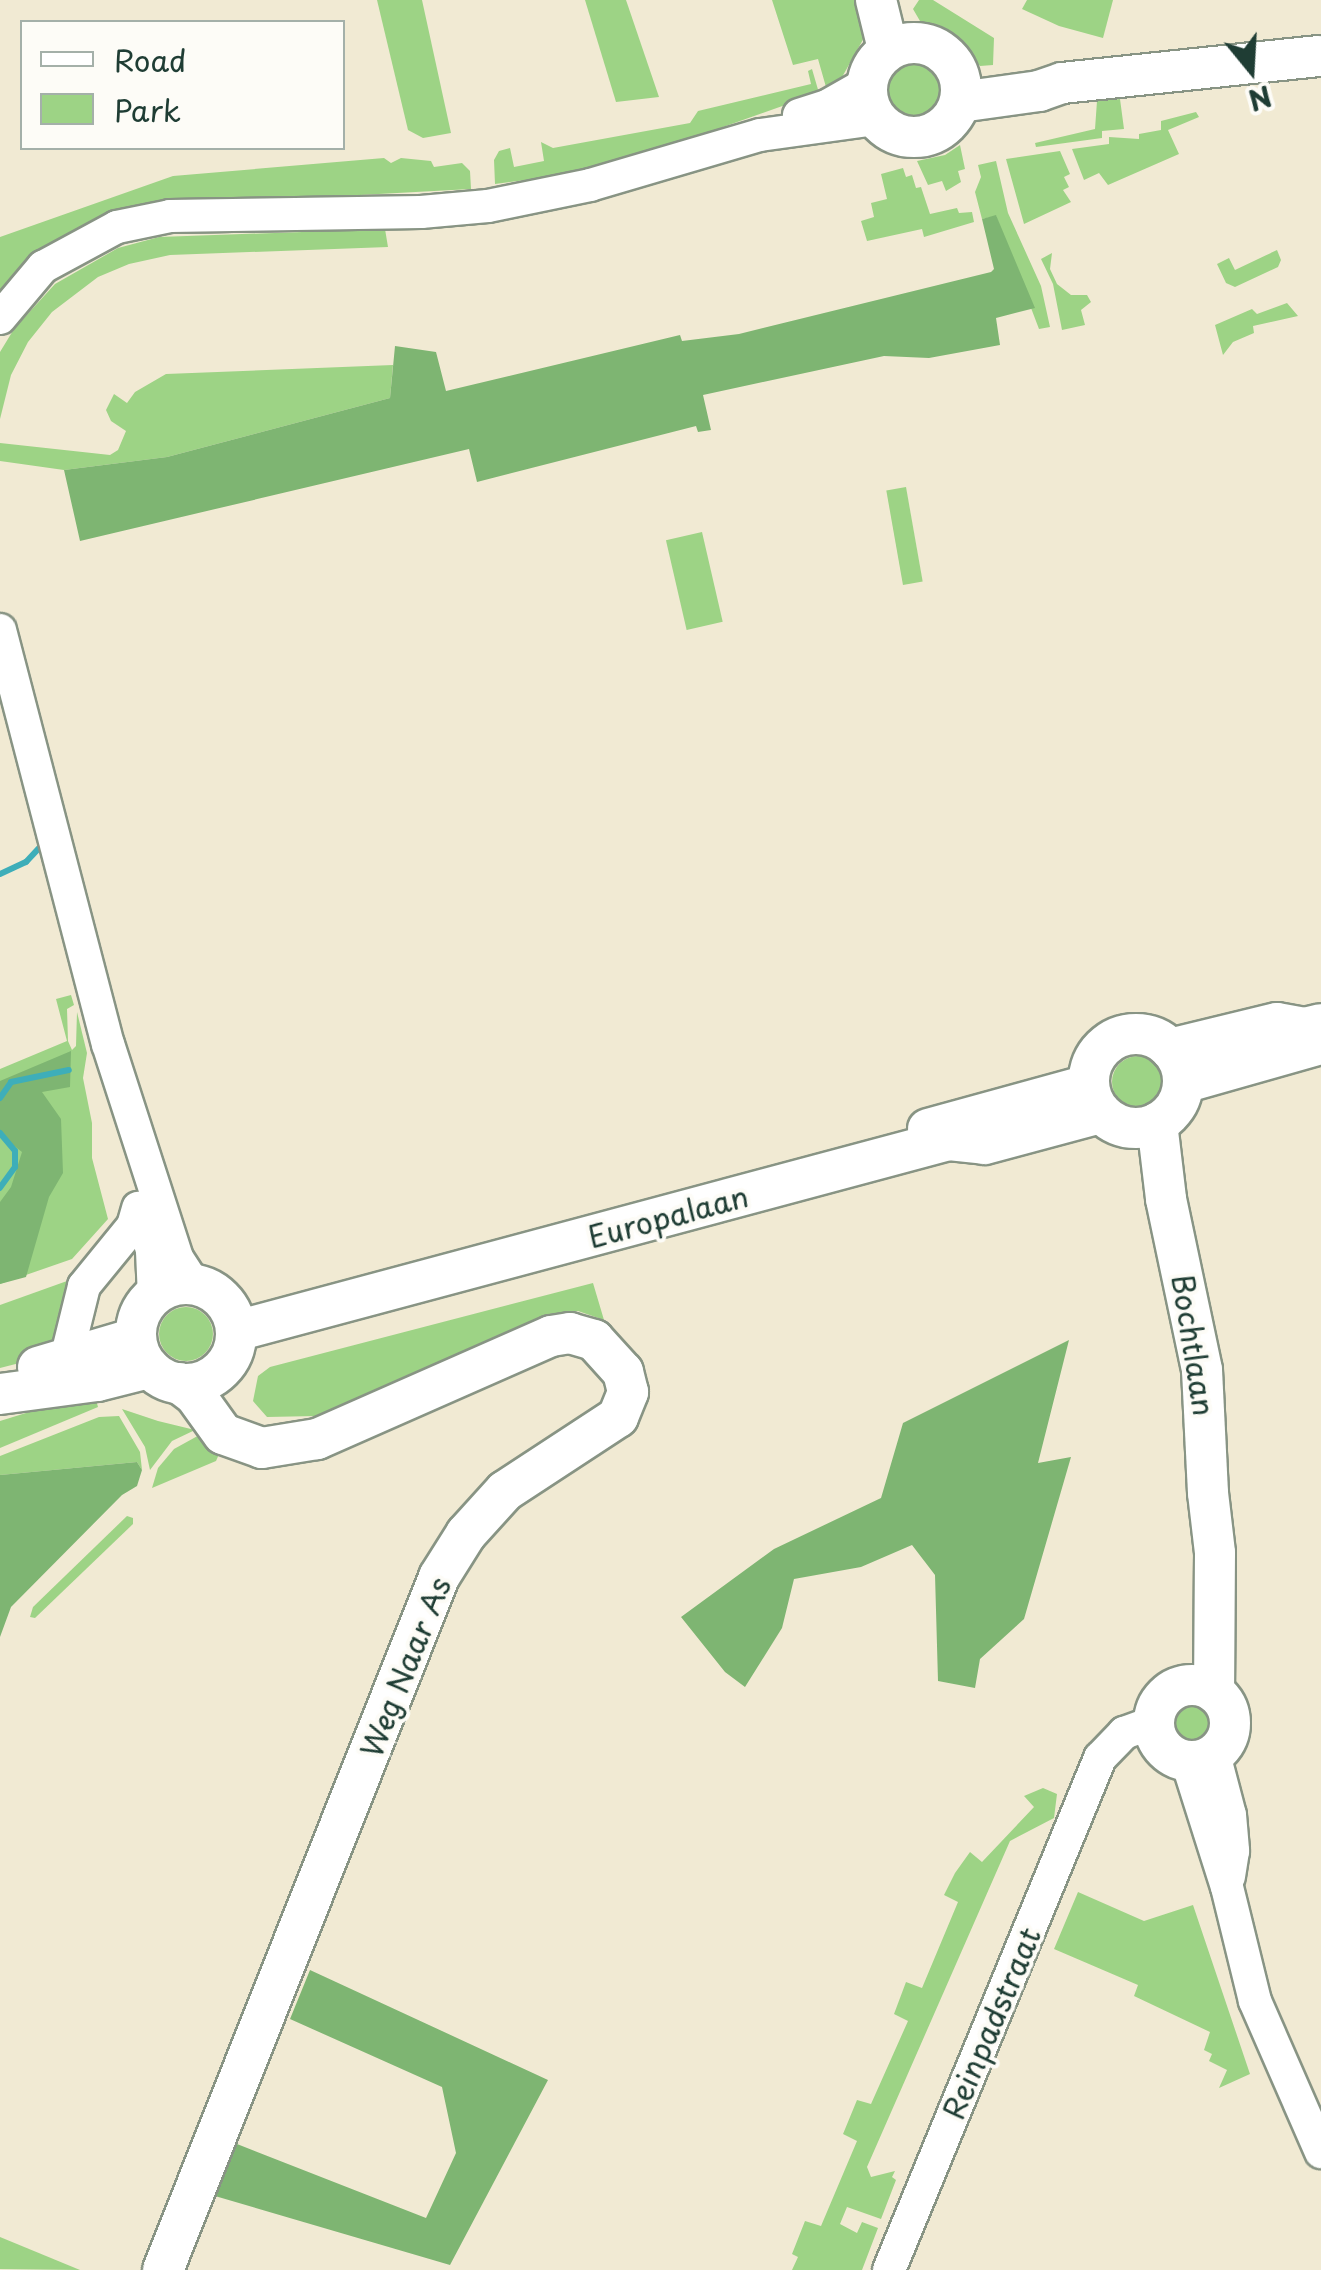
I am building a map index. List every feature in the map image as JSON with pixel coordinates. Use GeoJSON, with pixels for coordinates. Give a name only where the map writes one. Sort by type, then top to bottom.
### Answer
{"type":"FeatureCollection","features":[{"type":"Feature","properties":{"kind":"main road"},"geometry":{"type":"LineString","coordinates":[[876,0],[902,46]]}},
{"type":"Feature","properties":{"kind":"main road"},"geometry":{"type":"LineString","coordinates":[[898,0],[902,46]]}},
{"type":"Feature","properties":{"kind":"main road"},"geometry":{"type":"LineString","coordinates":[[902,46],[935,47],[950,59],[960,89],[940,130],[905,137],[871,101],[870,70],[902,46]]}},
{"type":"Feature","properties":{"kind":"main road"},"geometry":{"type":"LineString","coordinates":[[960,89],[1046,76],[1062,83],[1240,65],[1320,46]]}},
{"type":"Feature","properties":{"kind":"main road"},"geometry":{"type":"LineString","coordinates":[[1176,1066],[1276,1023],[1305,1028],[1321,1024]]}},
{"type":"Feature","properties":{"kind":"main road"},"geometry":{"type":"LineString","coordinates":[[1144,1034],[1176,1066],[1175,1106],[1120,1112],[1097,1054],[1120,1036],[1144,1034]]}},
{"type":"Feature","properties":{"kind":"main road"},"geometry":{"type":"LineString","coordinates":[[1176,1066],[1321,1044]]}},
{"type":"Feature","properties":{"kind":"main road","name":"Bochtlaan"},"geometry":{"type":"LineString","coordinates":[[1120,1112],[1148,1175],[1166,1199],[1202,1370],[1215,1553],[1196,1690],[1224,1702],[1230,1730],[1179,1745]]}},
{"type":"Feature","properties":{"kind":"main road","name":"Europalaan"},"geometry":{"type":"LineString","coordinates":[[234,1322],[949,1140],[985,1144],[1120,1112]]}},
{"type":"Feature","properties":{"kind":"main road"},"geometry":{"type":"LineString","coordinates":[[0,1377],[66,1359],[155,1363],[194,1384],[222,1370],[230,1358],[234,1322],[216,1294],[194,1284],[172,1286],[154,1296],[144,1308],[155,1363]]}},
{"type":"Feature","properties":{"kind":"main road","name":"Weg Naar As"},"geometry":{"type":"LineString","coordinates":[[155,1363],[195,1396],[222,1434],[246,1445],[294,1446],[551,1336],[570,1333],[594,1340],[604,1349],[623,1372],[628,1392],[618,1417],[505,1491],[466,1534],[440,1577],[163,2270]]}},
{"type":"Feature","properties":{"kind":"main road"},"geometry":{"type":"LineString","coordinates":[[0,1394],[97,1380],[155,1363]]}},
{"type":"Feature","properties":{"kind":"main road","name":"Weg Naar As"},"geometry":{"type":"LineString","coordinates":[[222,1370],[232,1413],[248,1430],[290,1434],[335,1427]]}},
{"type":"Feature","properties":{"kind":"main road"},"geometry":{"type":"LineString","coordinates":[[1179,1745],[1166,1696],[1196,1690]]}},
{"type":"Feature","properties":{"kind":"street"},"geometry":{"type":"LineString","coordinates":[[0,318],[43,267],[117,227],[170,216],[421,212],[488,206],[590,186],[760,135],[778,122],[829,106],[871,101]]}},
{"type":"Feature","properties":{"kind":"street"},"geometry":{"type":"LineString","coordinates":[[0,630],[108,1044],[177,1258],[194,1284]]}},
{"type":"Feature","properties":{"kind":"street"},"geometry":{"type":"LineString","coordinates":[[108,1044],[106,1090],[152,1251],[154,1296]]}},
{"type":"Feature","properties":{"kind":"street"},"geometry":{"type":"LineString","coordinates":[[66,1359],[84,1286],[133,1226],[138,1208]]}},
{"type":"Feature","properties":{"kind":"street"},"geometry":{"type":"LineString","coordinates":[[1179,1745],[1228,1886],[1255,2002],[1321,2152]]}},
{"type":"Feature","properties":{"kind":"street","name":"Reinpadstraat"},"geometry":{"type":"LineString","coordinates":[[889,2270],[1096,1777],[1137,1750],[1179,1745]]}},
{"type":"Feature","properties":{"kind":"green space"},"geometry":{"type":"Polygon","coordinates":[[[377,0],[422,0],[451,133],[423,138],[408,130],[377,0]]]}},
{"type":"Feature","properties":{"kind":"green space"},"geometry":{"type":"Polygon","coordinates":[[[585,0],[626,0],[659,97],[616,102],[585,0]]]}},
{"type":"Feature","properties":{"kind":"green space"},"geometry":{"type":"Polygon","coordinates":[[[772,0],[859,0],[865,36],[841,79],[826,87],[818,59],[793,65],[772,0]]]}},
{"type":"Feature","properties":{"kind":"green space"},"geometry":{"type":"Polygon","coordinates":[[[919,0],[933,0],[994,38],[993,65],[980,66],[957,42],[920,21],[913,9],[919,0]]]}},
{"type":"Feature","properties":{"kind":"green space"},"geometry":{"type":"Polygon","coordinates":[[[1027,0],[1113,0],[1103,38],[1059,26],[1022,9],[1027,0]]]}},
{"type":"Feature","properties":{"kind":"green space"},"geometry":{"type":"Polygon","coordinates":[[[908,58],[930,62],[939,69],[947,88],[936,115],[916,123],[889,111],[881,90],[889,69],[908,58]]]}},
{"type":"Feature","properties":{"kind":"green space"},"geometry":{"type":"Polygon","coordinates":[[[812,69],[819,93],[644,155],[557,176],[495,184],[494,160],[499,151],[510,148],[514,167],[544,161],[541,142],[553,148],[690,123],[698,111],[811,84],[808,71],[812,69]]]}},
{"type":"Feature","properties":{"kind":"green space"},"geometry":{"type":"Polygon","coordinates":[[[1120,99],[1124,129],[1102,131],[1102,138],[1036,147],[1035,143],[1095,129],[1097,101],[1120,99]]]}},
{"type":"Feature","properties":{"kind":"green space"},"geometry":{"type":"Polygon","coordinates":[[[1196,112],[1199,117],[1168,130],[1179,154],[1108,185],[1099,173],[1084,180],[1072,149],[1109,144],[1109,137],[1139,139],[1139,134],[1161,130],[1161,121],[1196,112]]]}},
{"type":"Feature","properties":{"kind":"green space"},"geometry":{"type":"Polygon","coordinates":[[[960,145],[965,169],[958,171],[961,182],[946,191],[942,181],[928,185],[917,161],[945,155],[960,145]]]}},
{"type":"Feature","properties":{"kind":"green space"},"geometry":{"type":"Polygon","coordinates":[[[1060,151],[1070,174],[1064,177],[1069,187],[1063,190],[1071,202],[1024,224],[1006,159],[1060,151]]]}},
{"type":"Feature","properties":{"kind":"green space"},"geometry":{"type":"Polygon","coordinates":[[[384,158],[391,163],[401,158],[431,161],[434,167],[462,163],[470,171],[471,189],[155,206],[0,295],[0,237],[173,176],[384,158]]]}},
{"type":"Feature","properties":{"kind":"green space"},"geometry":{"type":"Polygon","coordinates":[[[996,161],[1008,213],[1041,286],[1050,327],[1039,329],[996,216],[982,219],[975,192],[981,177],[978,165],[996,161]]]}},
{"type":"Feature","properties":{"kind":"green space"},"geometry":{"type":"Polygon","coordinates":[[[903,168],[906,177],[912,175],[916,188],[921,187],[930,214],[957,208],[959,213],[972,212],[974,222],[924,237],[922,229],[867,241],[861,221],[874,217],[871,203],[887,199],[881,174],[903,168]]]}},
{"type":"Feature","properties":{"kind":"green space"},"geometry":{"type":"Polygon","coordinates":[[[996,215],[1035,308],[996,318],[1000,345],[929,358],[884,356],[703,395],[711,430],[698,432],[696,426],[477,482],[469,449],[80,541],[64,470],[167,457],[390,398],[395,346],[436,352],[446,391],[680,335],[682,341],[739,334],[991,272],[994,269],[982,219],[996,215]]]}},
{"type":"Feature","properties":{"kind":"green space"},"geometry":{"type":"Polygon","coordinates":[[[385,229],[388,247],[170,255],[129,264],[98,277],[52,312],[28,342],[11,375],[0,419],[0,352],[14,329],[55,284],[118,248],[159,237],[385,229]]]}},
{"type":"Feature","properties":{"kind":"green space"},"geometry":{"type":"Polygon","coordinates":[[[1277,250],[1281,260],[1278,267],[1235,287],[1226,283],[1217,264],[1229,258],[1235,270],[1277,250]]]}},
{"type":"Feature","properties":{"kind":"green space"},"geometry":{"type":"Polygon","coordinates":[[[1052,253],[1050,269],[1057,284],[1071,295],[1087,295],[1091,302],[1081,310],[1085,325],[1062,330],[1053,284],[1041,259],[1052,253]]]}},
{"type":"Feature","properties":{"kind":"green space"},"geometry":{"type":"Polygon","coordinates":[[[1287,303],[1298,316],[1253,326],[1254,333],[1233,342],[1223,355],[1215,325],[1252,309],[1257,314],[1287,303]]]}},
{"type":"Feature","properties":{"kind":"green space"},"geometry":{"type":"Polygon","coordinates":[[[393,365],[390,398],[167,457],[64,470],[0,461],[0,443],[110,455],[118,450],[126,431],[111,421],[106,410],[114,394],[127,403],[135,392],[166,374],[393,365]]]}},
{"type":"Feature","properties":{"kind":"green space"},"geometry":{"type":"Polygon","coordinates":[[[906,487],[923,582],[903,585],[886,490],[906,487]]]}},
{"type":"Feature","properties":{"kind":"green space"},"geometry":{"type":"Polygon","coordinates":[[[702,532],[723,622],[687,630],[666,540],[702,532]]]}},
{"type":"Feature","properties":{"kind":"green space"},"geometry":{"type":"Polygon","coordinates":[[[71,995],[74,1005],[67,1009],[68,1041],[72,1050],[76,1046],[77,1012],[87,1053],[83,1078],[92,1123],[92,1158],[108,1219],[72,1259],[0,1284],[0,1069],[67,1041],[56,999],[71,995]]]}},
{"type":"Feature","properties":{"kind":"green space"},"geometry":{"type":"Polygon","coordinates":[[[71,1051],[70,1087],[42,1092],[61,1119],[63,1173],[49,1197],[26,1277],[0,1284],[0,1202],[11,1187],[22,1152],[0,1135],[0,1081],[71,1051]]]}},
{"type":"Feature","properties":{"kind":"green space"},"geometry":{"type":"Polygon","coordinates":[[[1138,1056],[1156,1064],[1164,1082],[1156,1100],[1138,1108],[1120,1100],[1112,1082],[1120,1064],[1138,1056]]]}},
{"type":"Feature","properties":{"kind":"green space"},"geometry":{"type":"Polygon","coordinates":[[[81,1276],[47,1356],[0,1368],[0,1305],[81,1276]]]}},
{"type":"Feature","properties":{"kind":"green space"},"geometry":{"type":"Polygon","coordinates":[[[593,1283],[604,1320],[578,1311],[549,1314],[316,1416],[267,1417],[253,1401],[258,1376],[270,1367],[593,1283]]]}},
{"type":"Feature","properties":{"kind":"green space"},"geometry":{"type":"Polygon","coordinates":[[[186,1307],[205,1315],[213,1334],[205,1353],[186,1361],[167,1353],[159,1334],[167,1315],[186,1307]]]}},
{"type":"Feature","properties":{"kind":"green space"},"geometry":{"type":"Polygon","coordinates":[[[1069,1340],[1038,1463],[1071,1457],[1024,1619],[980,1659],[975,1688],[938,1681],[935,1575],[912,1545],[861,1567],[794,1579],[782,1628],[745,1687],[725,1672],[681,1617],[774,1549],[881,1498],[903,1423],[1069,1340]]]}},
{"type":"Feature","properties":{"kind":"green space"},"geometry":{"type":"Polygon","coordinates":[[[94,1392],[98,1407],[0,1448],[0,1421],[94,1392]]]}},
{"type":"Feature","properties":{"kind":"green space"},"geometry":{"type":"Polygon","coordinates":[[[122,1409],[195,1430],[172,1441],[150,1470],[145,1447],[122,1409]]]}},
{"type":"Feature","properties":{"kind":"green space"},"geometry":{"type":"Polygon","coordinates":[[[119,1416],[140,1452],[142,1470],[137,1462],[0,1475],[0,1456],[99,1417],[119,1416]]]}},
{"type":"Feature","properties":{"kind":"green space"},"geometry":{"type":"Polygon","coordinates":[[[203,1433],[220,1452],[216,1461],[152,1488],[158,1468],[174,1449],[203,1433]]]}},
{"type":"Feature","properties":{"kind":"green space"},"geometry":{"type":"Polygon","coordinates":[[[137,1462],[142,1470],[137,1486],[122,1495],[11,1607],[0,1637],[0,1475],[137,1462]]]}},
{"type":"Feature","properties":{"kind":"green space"},"geometry":{"type":"Polygon","coordinates":[[[127,1516],[133,1518],[133,1524],[35,1618],[30,1617],[33,1607],[127,1516]]]}},
{"type":"Feature","properties":{"kind":"green space"},"geometry":{"type":"Polygon","coordinates":[[[1194,1703],[1208,1708],[1213,1722],[1208,1736],[1194,1741],[1180,1736],[1175,1722],[1180,1708],[1194,1703]]]}},
{"type":"Feature","properties":{"kind":"green space"},"geometry":{"type":"Polygon","coordinates":[[[1043,1788],[1057,1794],[1054,1818],[1010,1841],[867,2167],[871,2177],[895,2171],[892,2177],[896,2180],[881,2219],[847,2207],[840,2224],[857,2233],[862,2222],[878,2228],[862,2270],[792,2270],[798,2257],[792,2254],[805,2221],[821,2226],[857,2141],[843,2134],[857,2100],[871,2104],[908,2021],[894,2014],[906,1982],[922,1988],[958,1902],[944,1895],[955,1873],[970,1852],[982,1862],[1034,1807],[1024,1796],[1043,1788]]]}},
{"type":"Feature","properties":{"kind":"green space"},"geometry":{"type":"Polygon","coordinates":[[[1078,1892],[1144,1921],[1193,1905],[1250,2074],[1219,2088],[1227,2070],[1209,2061],[1212,2054],[1204,2050],[1210,2032],[1134,1996],[1138,1985],[1054,1949],[1078,1892]]]}},
{"type":"Feature","properties":{"kind":"green space"},"geometry":{"type":"Polygon","coordinates":[[[310,1970],[548,2080],[450,2265],[215,2196],[237,2144],[426,2218],[456,2153],[442,2087],[290,2019],[310,1970]]]}},
{"type":"Feature","properties":{"kind":"green space"},"geometry":{"type":"Polygon","coordinates":[[[0,2237],[80,2270],[0,2269],[0,2237]]]}},
{"type":"Feature","properties":{"kind":"waterway"},"geometry":{"type":"LineString","coordinates":[[0,874],[26,862],[39,848]]}},
{"type":"Feature","properties":{"kind":"waterway"},"geometry":{"type":"LineString","coordinates":[[0,1098],[11,1082],[69,1070]]}},
{"type":"Feature","properties":{"kind":"waterway"},"geometry":{"type":"LineString","coordinates":[[0,1133],[15,1151],[15,1167],[0,1188]]}}]}
